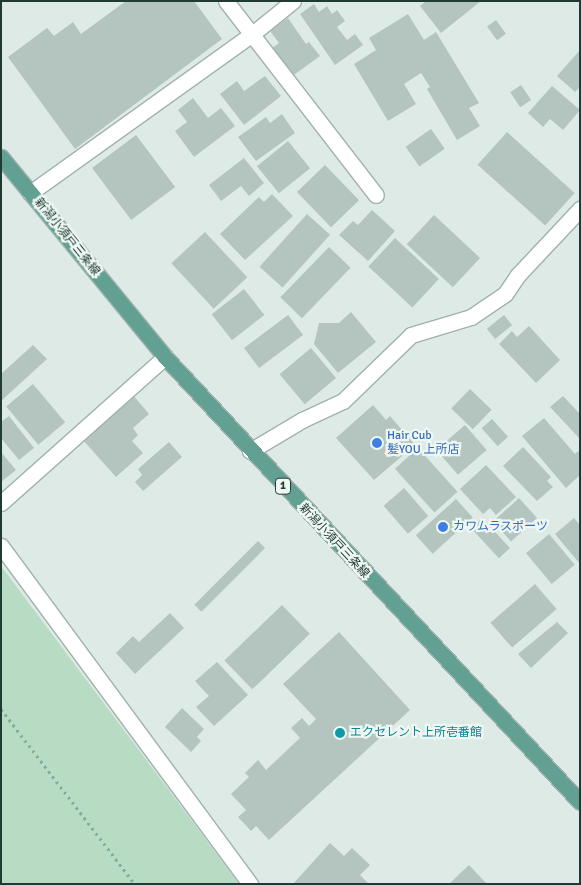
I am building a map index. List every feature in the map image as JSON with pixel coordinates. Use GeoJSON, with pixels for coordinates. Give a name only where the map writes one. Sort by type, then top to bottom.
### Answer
{"type":"FeatureCollection","features":[{"type":"Feature","properties":{"kind":"main road","name":"新潟小須戸三条線"},"geometry":{"type":"LineString","coordinates":[[1,157],[165,357],[250,451],[580,802]]}},
{"type":"Feature","properties":{"kind":"street"},"geometry":{"type":"LineString","coordinates":[[226,1],[376,194]]}},
{"type":"Feature","properties":{"kind":"street"},"geometry":{"type":"LineString","coordinates":[[30,193],[251,35],[292,1]]}},
{"type":"Feature","properties":{"kind":"street"},"geometry":{"type":"LineString","coordinates":[[250,451],[302,420],[343,401],[411,335],[471,318],[505,294],[518,275],[580,209]]}},
{"type":"Feature","properties":{"kind":"street"},"geometry":{"type":"LineString","coordinates":[[1,502],[165,357]]}},
{"type":"Feature","properties":{"kind":"street"},"geometry":{"type":"LineString","coordinates":[[1,546],[250,884]]}},
{"type":"Feature","properties":{"kind":"path"},"geometry":{"type":"LineString","coordinates":[[1,709],[135,884]]}},
{"type":"Feature","properties":{"kind":"green space"},"geometry":{"type":"Polygon","coordinates":[[[1,566],[237,881],[239,884],[1,884],[1,566]]]}},
{"type":"Feature","properties":{"kind":"building"},"geometry":{"type":"Polygon","coordinates":[[[126,1],[194,1],[222,39],[75,149],[8,57],[47,28],[54,36],[73,22],[81,34],[126,1]]]}},
{"type":"Feature","properties":{"kind":"building"},"geometry":{"type":"Polygon","coordinates":[[[426,1],[481,1],[441,33],[420,6],[426,1]]]}},
{"type":"Feature","properties":{"kind":"building"},"geometry":{"type":"Polygon","coordinates":[[[314,4],[319,12],[327,6],[332,14],[337,10],[345,21],[337,27],[347,40],[355,34],[363,45],[335,65],[300,14],[314,4]]]}},
{"type":"Feature","properties":{"kind":"building"},"geometry":{"type":"Polygon","coordinates":[[[408,14],[424,40],[436,32],[479,103],[469,108],[480,126],[457,140],[427,89],[430,87],[421,73],[404,84],[416,104],[388,121],[354,64],[376,50],[369,38],[408,14]]]}},
{"type":"Feature","properties":{"kind":"building"},"geometry":{"type":"Polygon","coordinates":[[[288,18],[306,44],[309,42],[320,56],[291,77],[271,49],[279,43],[270,31],[288,18]]]}},
{"type":"Feature","properties":{"kind":"building"},"geometry":{"type":"Polygon","coordinates":[[[496,20],[506,34],[497,40],[487,26],[496,20]]]}},
{"type":"Feature","properties":{"kind":"building"},"geometry":{"type":"Polygon","coordinates":[[[580,50],[580,87],[575,92],[557,76],[580,50]]]}},
{"type":"Feature","properties":{"kind":"building"},"geometry":{"type":"Polygon","coordinates":[[[265,76],[281,96],[244,125],[220,94],[237,81],[244,91],[265,76]]]}},
{"type":"Feature","properties":{"kind":"building"},"geometry":{"type":"Polygon","coordinates":[[[521,85],[531,100],[520,107],[510,92],[521,85]]]}},
{"type":"Feature","properties":{"kind":"building"},"geometry":{"type":"Polygon","coordinates":[[[552,86],[580,110],[563,130],[550,119],[543,127],[528,113],[552,86]]]}},
{"type":"Feature","properties":{"kind":"building"},"geometry":{"type":"Polygon","coordinates":[[[193,98],[208,118],[221,108],[235,126],[194,157],[175,131],[187,122],[178,110],[193,98]]]}},
{"type":"Feature","properties":{"kind":"building"},"geometry":{"type":"Polygon","coordinates":[[[282,114],[295,133],[256,161],[238,137],[266,117],[270,123],[282,114]]]}},
{"type":"Feature","properties":{"kind":"building"},"geometry":{"type":"Polygon","coordinates":[[[431,129],[445,149],[419,166],[406,147],[431,129]]]}},
{"type":"Feature","properties":{"kind":"building"},"geometry":{"type":"Polygon","coordinates":[[[507,132],[575,193],[545,226],[478,165],[507,132]]]}},
{"type":"Feature","properties":{"kind":"building"},"geometry":{"type":"Polygon","coordinates":[[[136,135],[175,187],[131,220],[92,168],[136,135]]]}},
{"type":"Feature","properties":{"kind":"building"},"geometry":{"type":"Polygon","coordinates":[[[288,141],[310,168],[279,193],[257,166],[288,141]]]}},
{"type":"Feature","properties":{"kind":"building"},"geometry":{"type":"Polygon","coordinates":[[[244,158],[264,183],[249,196],[241,186],[221,201],[209,185],[244,158]]]}},
{"type":"Feature","properties":{"kind":"building"},"geometry":{"type":"Polygon","coordinates":[[[325,165],[359,200],[331,227],[297,192],[325,165]]]}},
{"type":"Feature","properties":{"kind":"building"},"geometry":{"type":"Polygon","coordinates":[[[272,194],[293,216],[245,260],[220,234],[259,197],[264,202],[272,194]]]}},
{"type":"Feature","properties":{"kind":"building"},"geometry":{"type":"Polygon","coordinates":[[[372,210],[395,231],[368,261],[339,235],[353,221],[358,225],[372,210]]]}},
{"type":"Feature","properties":{"kind":"building"},"geometry":{"type":"Polygon","coordinates":[[[307,214],[330,235],[283,288],[259,267],[307,214]]]}},
{"type":"Feature","properties":{"kind":"building"},"geometry":{"type":"Polygon","coordinates":[[[434,215],[480,258],[453,287],[407,244],[434,215]]]}},
{"type":"Feature","properties":{"kind":"building"},"geometry":{"type":"Polygon","coordinates":[[[205,232],[247,277],[214,309],[171,263],[205,232]]]}},
{"type":"Feature","properties":{"kind":"building"},"geometry":{"type":"Polygon","coordinates":[[[395,238],[439,279],[412,307],[368,267],[395,238]]]}},
{"type":"Feature","properties":{"kind":"building"},"geometry":{"type":"Polygon","coordinates":[[[329,247],[351,268],[302,318],[280,297],[329,247]]]}},
{"type":"Feature","properties":{"kind":"building"},"geometry":{"type":"Polygon","coordinates":[[[244,289],[264,315],[232,340],[212,314],[244,289]]]}},
{"type":"Feature","properties":{"kind":"building"},"geometry":{"type":"Polygon","coordinates":[[[351,312],[376,342],[338,373],[314,344],[319,323],[339,323],[351,312]]]}},
{"type":"Feature","properties":{"kind":"building"},"geometry":{"type":"Polygon","coordinates":[[[288,315],[303,335],[259,368],[244,348],[288,315]]]}},
{"type":"Feature","properties":{"kind":"building"},"geometry":{"type":"Polygon","coordinates":[[[504,315],[512,325],[495,339],[487,329],[504,315]]]}},
{"type":"Feature","properties":{"kind":"building"},"geometry":{"type":"Polygon","coordinates":[[[529,326],[560,360],[536,383],[499,344],[512,331],[517,337],[529,326]]]}},
{"type":"Feature","properties":{"kind":"building"},"geometry":{"type":"Polygon","coordinates":[[[33,345],[47,359],[1,401],[1,374],[33,345]]]}},
{"type":"Feature","properties":{"kind":"building"},"geometry":{"type":"Polygon","coordinates":[[[311,348],[336,378],[305,404],[280,374],[311,348]]]}},
{"type":"Feature","properties":{"kind":"building"},"geometry":{"type":"Polygon","coordinates":[[[33,384],[65,422],[38,445],[6,406],[33,384]]]}},
{"type":"Feature","properties":{"kind":"building"},"geometry":{"type":"Polygon","coordinates":[[[470,389],[492,410],[473,429],[451,408],[470,389]]]}},
{"type":"Feature","properties":{"kind":"building"},"geometry":{"type":"Polygon","coordinates":[[[132,394],[149,414],[133,428],[138,435],[132,441],[143,453],[116,477],[82,439],[132,394]]]}},
{"type":"Feature","properties":{"kind":"building"},"geometry":{"type":"Polygon","coordinates":[[[563,396],[580,414],[580,439],[550,407],[563,396]]]}},
{"type":"Feature","properties":{"kind":"building"},"geometry":{"type":"Polygon","coordinates":[[[373,405],[386,420],[390,416],[415,445],[374,480],[336,438],[373,405]]]}},
{"type":"Feature","properties":{"kind":"building"},"geometry":{"type":"Polygon","coordinates":[[[9,416],[34,448],[19,460],[1,438],[1,422],[9,416]]]}},
{"type":"Feature","properties":{"kind":"building"},"geometry":{"type":"Polygon","coordinates":[[[544,418],[575,454],[580,450],[580,475],[566,488],[522,436],[544,418]]]}},
{"type":"Feature","properties":{"kind":"building"},"geometry":{"type":"Polygon","coordinates":[[[492,419],[508,437],[498,446],[482,428],[492,419]]]}},
{"type":"Feature","properties":{"kind":"building"},"geometry":{"type":"Polygon","coordinates":[[[465,425],[487,450],[458,475],[436,450],[465,425]]]}},
{"type":"Feature","properties":{"kind":"building"},"geometry":{"type":"Polygon","coordinates":[[[169,442],[182,457],[143,491],[135,482],[142,475],[138,469],[169,442]]]}},
{"type":"Feature","properties":{"kind":"building"},"geometry":{"type":"Polygon","coordinates":[[[523,447],[551,477],[547,481],[553,487],[537,501],[503,466],[523,447]]]}},
{"type":"Feature","properties":{"kind":"building"},"geometry":{"type":"Polygon","coordinates":[[[418,448],[457,492],[434,513],[395,469],[418,448]]]}},
{"type":"Feature","properties":{"kind":"building"},"geometry":{"type":"Polygon","coordinates":[[[1,452],[16,470],[1,482],[1,452]]]}},
{"type":"Feature","properties":{"kind":"building"},"geometry":{"type":"Polygon","coordinates":[[[486,465],[516,497],[496,515],[490,508],[483,514],[460,489],[486,465]]]}},
{"type":"Feature","properties":{"kind":"building"},"geometry":{"type":"Polygon","coordinates":[[[404,488],[428,516],[408,534],[384,506],[404,488]]]}},
{"type":"Feature","properties":{"kind":"building"},"geometry":{"type":"Polygon","coordinates":[[[519,498],[537,518],[511,541],[493,521],[519,498]]]}},
{"type":"Feature","properties":{"kind":"building"},"geometry":{"type":"Polygon","coordinates":[[[456,499],[473,518],[433,554],[416,535],[456,499]]]}},
{"type":"Feature","properties":{"kind":"building"},"geometry":{"type":"Polygon","coordinates":[[[482,518],[510,548],[499,558],[471,528],[482,518]]]}},
{"type":"Feature","properties":{"kind":"building"},"geometry":{"type":"Polygon","coordinates":[[[574,518],[580,525],[580,564],[555,534],[574,518]]]}},
{"type":"Feature","properties":{"kind":"building"},"geometry":{"type":"Polygon","coordinates":[[[549,534],[575,565],[552,584],[526,553],[549,534]]]}},
{"type":"Feature","properties":{"kind":"building"},"geometry":{"type":"Polygon","coordinates":[[[258,541],[265,548],[201,612],[194,605],[258,541]]]}},
{"type":"Feature","properties":{"kind":"building"},"geometry":{"type":"Polygon","coordinates":[[[535,584],[557,609],[512,648],[490,623],[535,584]]]}},
{"type":"Feature","properties":{"kind":"building"},"geometry":{"type":"Polygon","coordinates":[[[282,605],[310,634],[252,689],[224,661],[282,605]]]}},
{"type":"Feature","properties":{"kind":"building"},"geometry":{"type":"Polygon","coordinates":[[[170,613],[184,628],[135,674],[116,653],[133,636],[139,642],[170,613]]]}},
{"type":"Feature","properties":{"kind":"building"},"geometry":{"type":"Polygon","coordinates":[[[557,622],[568,633],[531,668],[518,654],[557,622]]]}},
{"type":"Feature","properties":{"kind":"building","name":"エクセレント上所壱番館"},"geometry":{"type":"Polygon","coordinates":[[[339,632],[410,710],[269,840],[256,826],[251,831],[238,817],[246,810],[231,794],[249,777],[245,773],[258,760],[266,770],[300,738],[291,728],[302,718],[309,726],[316,719],[283,684],[339,632]]]}},
{"type":"Feature","properties":{"kind":"building"},"geometry":{"type":"Polygon","coordinates":[[[217,662],[248,695],[214,726],[196,707],[209,696],[195,681],[217,662]]]}},
{"type":"Feature","properties":{"kind":"building"},"geometry":{"type":"Polygon","coordinates":[[[182,708],[204,729],[197,737],[201,741],[191,752],[165,727],[182,708]]]}},
{"type":"Feature","properties":{"kind":"building"},"geometry":{"type":"Polygon","coordinates":[[[330,843],[344,856],[352,848],[370,865],[360,875],[369,884],[293,884],[330,843]]]}},
{"type":"Feature","properties":{"kind":"building"},"geometry":{"type":"Polygon","coordinates":[[[469,865],[487,884],[449,884],[469,865]]]}},
{"type":"Feature","properties":{"kind":"place","name":"Hair Cub 髪YOU 上所店"},"geometry":{"type":"Point","coordinates":[377,443]}},
{"type":"Feature","properties":{"kind":"place","name":"カワムラスポーツ"},"geometry":{"type":"Point","coordinates":[443,527]}},
{"type":"Feature","properties":{"kind":"place","name":"エクセレント上所壱番館"},"geometry":{"type":"Point","coordinates":[340,733]}}]}
